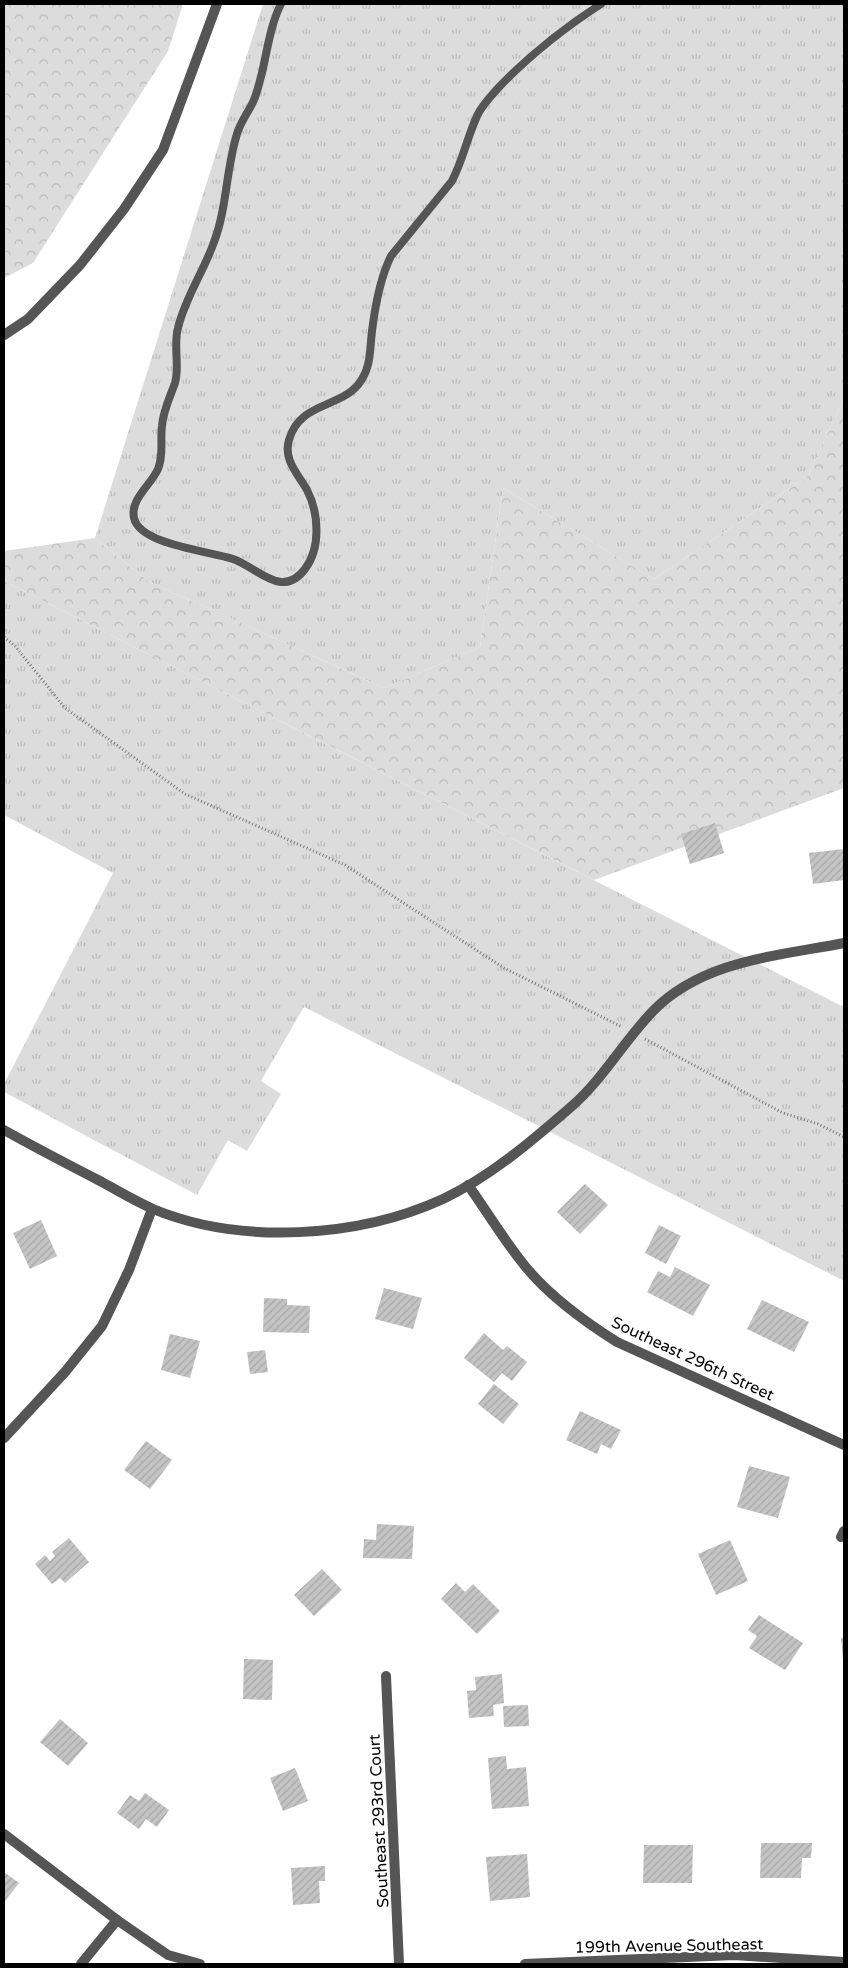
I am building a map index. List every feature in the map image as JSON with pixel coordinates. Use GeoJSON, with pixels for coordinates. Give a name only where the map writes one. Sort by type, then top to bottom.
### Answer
{"type":"FeatureCollection","features":[{"type":"Feature","properties":{"kind":"street"},"geometry":{"type":"LineString","coordinates":[[4,335],[28,319],[80,265],[124,209],[158,158],[163,150],[217,4]]}},
{"type":"Feature","properties":{"kind":"street"},"geometry":{"type":"LineString","coordinates":[[4,1130],[152,1209],[196,1224],[234,1230],[301,1232],[367,1222],[419,1208],[468,1185],[525,1145],[574,1104],[654,1010],[676,992],[723,967],[844,943]]}},
{"type":"Feature","properties":{"kind":"street","name":"Southeast 296th Street"},"geometry":{"type":"LineString","coordinates":[[468,1185],[522,1262],[544,1287],[590,1326],[617,1342],[844,1445]]}},
{"type":"Feature","properties":{"kind":"street"},"geometry":{"type":"LineString","coordinates":[[4,1438],[64,1372],[102,1326],[129,1270],[152,1209]]}},
{"type":"Feature","properties":{"kind":"street","name":"Southeast 293rd Court"},"geometry":{"type":"LineString","coordinates":[[386,1676],[399,1964]]}},
{"type":"Feature","properties":{"kind":"street"},"geometry":{"type":"LineString","coordinates":[[4,1834],[116,1920],[168,1955],[200,1964]]}},
{"type":"Feature","properties":{"kind":"street"},"geometry":{"type":"LineString","coordinates":[[81,1964],[116,1920]]}},
{"type":"Feature","properties":{"kind":"street","name":"199th Avenue Southeast"},"geometry":{"type":"LineString","coordinates":[[525,1964],[734,1955],[844,1962]]}},
{"type":"Feature","properties":{"kind":"lane"},"geometry":{"type":"LineString","coordinates":[[281,4],[254,101],[237,132],[215,240],[178,328],[176,379],[162,426],[160,462],[156,473],[138,499],[134,510],[138,526],[147,534],[175,546],[236,560],[278,582],[289,581],[299,576],[313,556],[316,543],[314,508],[308,492],[290,465],[289,440],[297,423],[306,413],[355,390],[362,380],[367,370],[372,325],[384,269],[392,256],[452,180],[469,142],[477,116],[488,100],[525,61],[570,24],[601,4]]}},
{"type":"Feature","properties":{"kind":"path"},"geometry":{"type":"LineString","coordinates":[[4,637],[15,646],[65,708],[185,794],[345,865],[504,968],[634,1033],[783,1113],[818,1124],[844,1137]]}},
{"type":"Feature","properties":{"kind":"green space"},"geometry":{"type":"Polygon","coordinates":[[[4,4],[183,4],[168,51],[33,263],[4,278],[4,4]]]}},
{"type":"Feature","properties":{"kind":"green space"},"geometry":{"type":"Polygon","coordinates":[[[263,4],[844,4],[844,398],[808,476],[654,579],[503,488],[480,647],[384,688],[148,581],[95,538],[263,4]]]}},
{"type":"Feature","properties":{"kind":"green space"},"geometry":{"type":"Polygon","coordinates":[[[844,398],[844,788],[594,880],[4,581],[4,551],[95,538],[148,581],[384,688],[480,647],[503,488],[654,579],[808,476],[844,398]]]}},
{"type":"Feature","properties":{"kind":"green space"},"geometry":{"type":"Polygon","coordinates":[[[4,581],[844,1007],[844,1281],[304,1007],[261,1081],[281,1094],[247,1151],[228,1140],[197,1195],[4,1092],[4,1084],[113,873],[4,815],[4,581]]]}},
{"type":"Feature","properties":{"kind":"building"},"geometry":{"type":"Polygon","coordinates":[[[715,823],[724,853],[690,864],[681,834],[715,823]]]}},
{"type":"Feature","properties":{"kind":"building"},"geometry":{"type":"Polygon","coordinates":[[[844,849],[844,880],[813,884],[809,853],[844,849]]]}},
{"type":"Feature","properties":{"kind":"building"},"geometry":{"type":"Polygon","coordinates":[[[585,1184],[608,1205],[580,1234],[557,1212],[585,1184]]]}},
{"type":"Feature","properties":{"kind":"building"},"geometry":{"type":"Polygon","coordinates":[[[41,1220],[57,1256],[30,1269],[13,1233],[41,1220]]]}},
{"type":"Feature","properties":{"kind":"building"},"geometry":{"type":"Polygon","coordinates":[[[659,1225],[681,1236],[666,1264],[645,1253],[659,1225]]]}},
{"type":"Feature","properties":{"kind":"building"},"geometry":{"type":"Polygon","coordinates":[[[675,1267],[710,1285],[693,1316],[647,1292],[658,1271],[670,1277],[675,1267]]]}},
{"type":"Feature","properties":{"kind":"building"},"geometry":{"type":"Polygon","coordinates":[[[384,1288],[422,1298],[413,1329],[375,1319],[384,1288]]]}},
{"type":"Feature","properties":{"kind":"building"},"geometry":{"type":"Polygon","coordinates":[[[264,1298],[287,1299],[287,1305],[310,1306],[309,1333],[263,1332],[264,1298]]]}},
{"type":"Feature","properties":{"kind":"building"},"geometry":{"type":"Polygon","coordinates":[[[762,1300],[809,1322],[794,1352],[747,1329],[762,1300]]]}},
{"type":"Feature","properties":{"kind":"building"},"geometry":{"type":"Polygon","coordinates":[[[484,1333],[503,1350],[507,1346],[527,1362],[512,1381],[502,1373],[494,1382],[464,1358],[484,1333]]]}},
{"type":"Feature","properties":{"kind":"building"},"geometry":{"type":"Polygon","coordinates":[[[170,1334],[200,1341],[190,1378],[161,1370],[170,1334]]]}},
{"type":"Feature","properties":{"kind":"building"},"geometry":{"type":"Polygon","coordinates":[[[265,1350],[268,1372],[250,1374],[247,1352],[265,1350]]]}},
{"type":"Feature","properties":{"kind":"building"},"geometry":{"type":"Polygon","coordinates":[[[494,1384],[519,1404],[503,1424],[478,1404],[494,1384]]]}},
{"type":"Feature","properties":{"kind":"building"},"geometry":{"type":"Polygon","coordinates":[[[580,1411],[621,1430],[611,1449],[601,1444],[597,1454],[566,1440],[580,1411]]]}},
{"type":"Feature","properties":{"kind":"building"},"geometry":{"type":"Polygon","coordinates":[[[146,1441],[172,1460],[150,1489],[124,1470],[146,1441]]]}},
{"type":"Feature","properties":{"kind":"building"},"geometry":{"type":"Polygon","coordinates":[[[749,1466],[790,1477],[778,1518],[737,1507],[749,1466]]]}},
{"type":"Feature","properties":{"kind":"building"},"geometry":{"type":"Polygon","coordinates":[[[377,1524],[414,1526],[412,1559],[363,1558],[364,1539],[376,1540],[377,1524]]]}},
{"type":"Feature","properties":{"kind":"building"},"geometry":{"type":"Polygon","coordinates":[[[69,1538],[89,1562],[65,1583],[60,1578],[52,1584],[35,1564],[45,1555],[50,1561],[55,1556],[52,1552],[69,1538]]]}},
{"type":"Feature","properties":{"kind":"building"},"geometry":{"type":"Polygon","coordinates":[[[730,1540],[748,1581],[716,1595],[698,1554],[730,1540]]]}},
{"type":"Feature","properties":{"kind":"building"},"geometry":{"type":"Polygon","coordinates":[[[322,1569],[342,1590],[314,1616],[294,1595],[322,1569]]]}},
{"type":"Feature","properties":{"kind":"building"},"geometry":{"type":"Polygon","coordinates":[[[456,1583],[465,1592],[473,1584],[500,1611],[477,1634],[441,1599],[456,1583]]]}},
{"type":"Feature","properties":{"kind":"building"},"geometry":{"type":"Polygon","coordinates":[[[759,1615],[803,1643],[785,1670],[749,1648],[757,1636],[748,1630],[759,1615]]]}},
{"type":"Feature","properties":{"kind":"building"},"geometry":{"type":"Polygon","coordinates":[[[841,1638],[844,1638],[844,1660],[843,1660],[841,1638]]]}},
{"type":"Feature","properties":{"kind":"building"},"geometry":{"type":"Polygon","coordinates":[[[244,1659],[273,1660],[272,1700],[243,1699],[244,1659]]]}},
{"type":"Feature","properties":{"kind":"building"},"geometry":{"type":"Polygon","coordinates":[[[502,1674],[504,1703],[493,1705],[494,1716],[469,1718],[467,1691],[476,1690],[475,1677],[502,1674]]]}},
{"type":"Feature","properties":{"kind":"building"},"geometry":{"type":"Polygon","coordinates":[[[528,1705],[529,1726],[504,1727],[503,1706],[528,1705]]]}},
{"type":"Feature","properties":{"kind":"building"},"geometry":{"type":"Polygon","coordinates":[[[60,1719],[88,1743],[68,1766],[40,1742],[60,1719]]]}},
{"type":"Feature","properties":{"kind":"building"},"geometry":{"type":"Polygon","coordinates":[[[506,1756],[507,1769],[526,1767],[529,1806],[492,1809],[488,1758],[506,1756]]]}},
{"type":"Feature","properties":{"kind":"building"},"geometry":{"type":"Polygon","coordinates":[[[295,1768],[308,1801],[283,1811],[270,1778],[295,1768]]]}},
{"type":"Feature","properties":{"kind":"building"},"geometry":{"type":"Polygon","coordinates":[[[145,1793],[169,1810],[157,1827],[146,1819],[139,1829],[117,1813],[130,1795],[139,1801],[145,1793]]]}},
{"type":"Feature","properties":{"kind":"building"},"geometry":{"type":"Polygon","coordinates":[[[761,1843],[812,1843],[811,1858],[802,1858],[801,1878],[760,1878],[761,1843]]]}},
{"type":"Feature","properties":{"kind":"building"},"geometry":{"type":"Polygon","coordinates":[[[644,1845],[693,1845],[692,1883],[643,1883],[644,1845]]]}},
{"type":"Feature","properties":{"kind":"building"},"geometry":{"type":"Polygon","coordinates":[[[527,1854],[530,1897],[490,1901],[486,1857],[527,1854]]]}},
{"type":"Feature","properties":{"kind":"building"},"geometry":{"type":"Polygon","coordinates":[[[325,1866],[325,1881],[319,1881],[320,1903],[293,1905],[291,1868],[325,1866]]]}},
{"type":"Feature","properties":{"kind":"building"},"geometry":{"type":"Polygon","coordinates":[[[4,1872],[19,1883],[5,1901],[4,1900],[4,1872]]]}}]}
